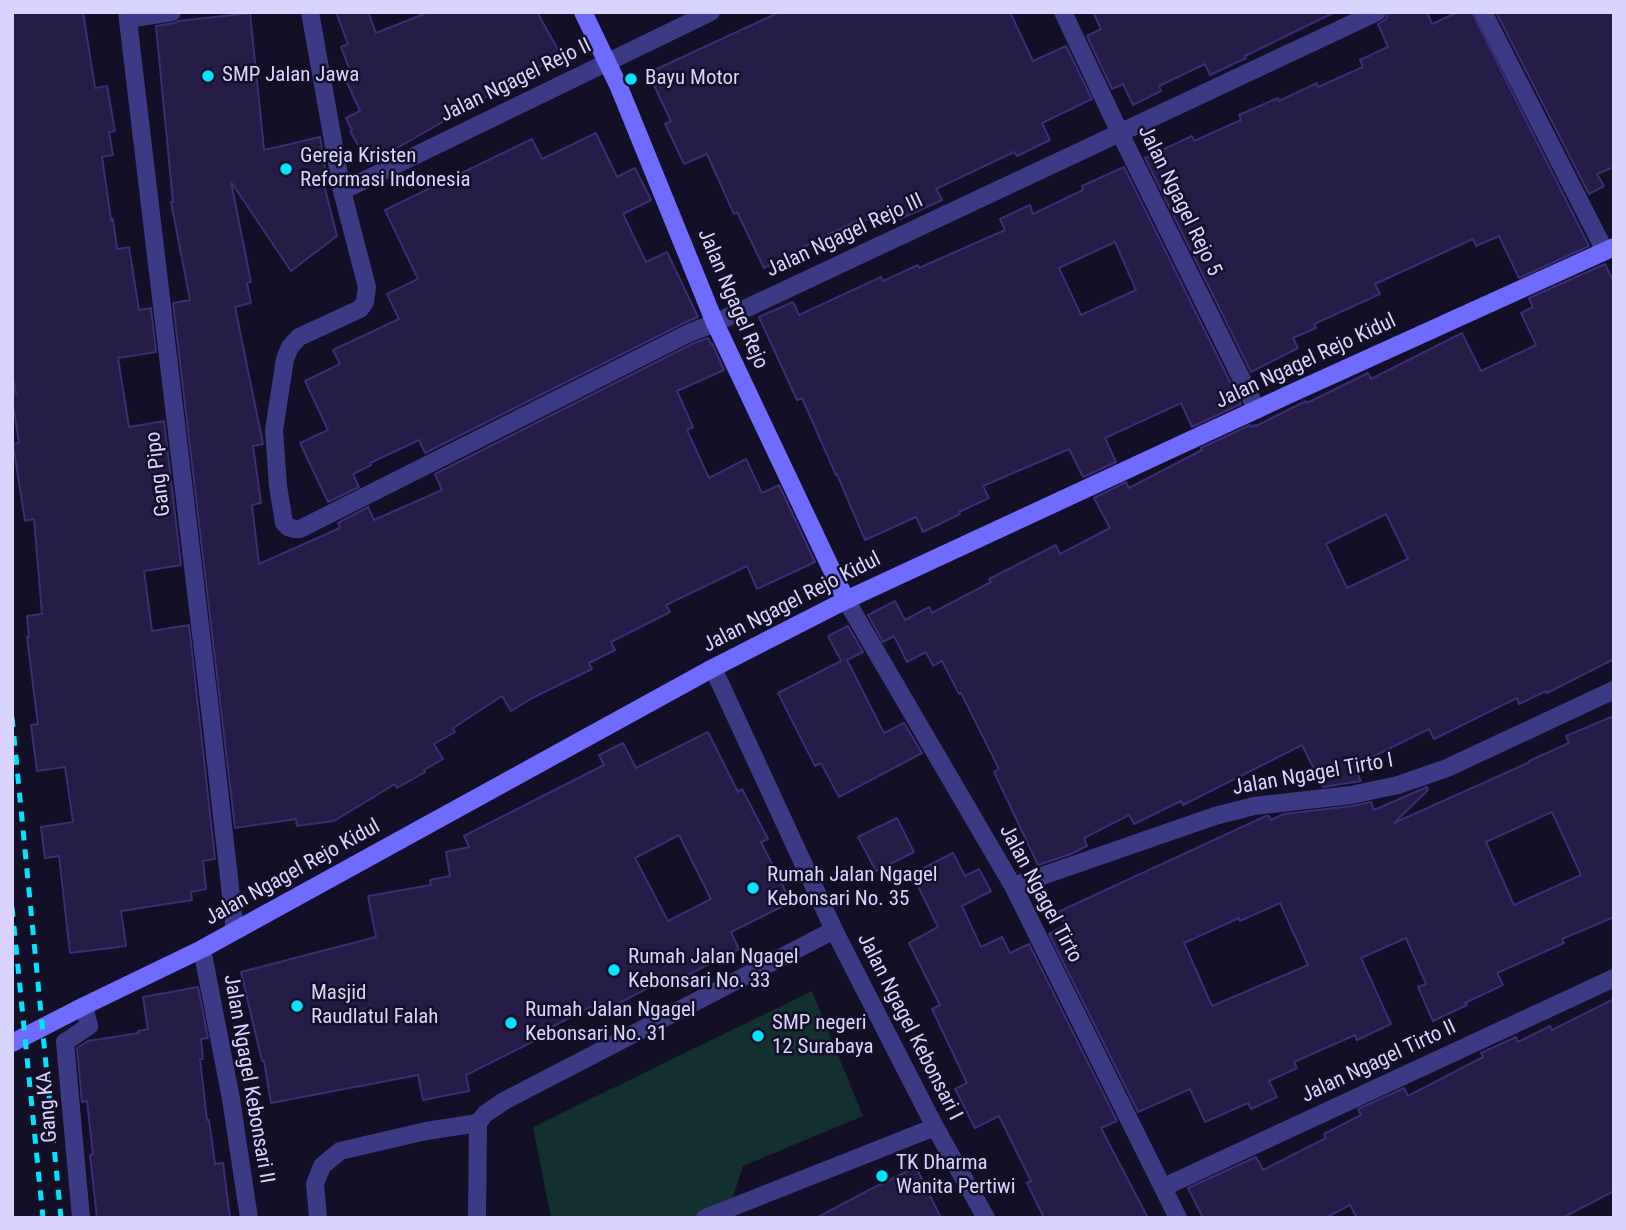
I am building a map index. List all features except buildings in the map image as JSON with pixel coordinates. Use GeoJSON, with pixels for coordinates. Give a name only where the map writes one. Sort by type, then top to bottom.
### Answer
{"type":"FeatureCollection","features":[{"type":"Feature","properties":{"kind":"main road","name":"Jalan Ngagel Rejo"},"geometry":{"type":"LineString","coordinates":[[583,12],[619,87],[715,323],[846,600]]}},
{"type":"Feature","properties":{"kind":"main road","name":"Jalan Ngagel Rejo Kidul"},"geometry":{"type":"LineString","coordinates":[[12,1044],[202,949],[713,668],[846,600],[1609,249]]}},
{"type":"Feature","properties":{"kind":"street"},"geometry":{"type":"LineString","coordinates":[[127,16],[172,12]]}},
{"type":"Feature","properties":{"kind":"street"},"geometry":{"type":"LineString","coordinates":[[310,12],[342,191]]}},
{"type":"Feature","properties":{"kind":"street","name":"Jalan Ngagel Rejo II"},"geometry":{"type":"LineString","coordinates":[[342,191],[711,12]]}},
{"type":"Feature","properties":{"kind":"street","name":"Jalan Ngagel Rejo 5"},"geometry":{"type":"LineString","coordinates":[[1063,12],[1257,410]]}},
{"type":"Feature","properties":{"kind":"street","name":"Jalan Ngagel Rejo III"},"geometry":{"type":"LineString","coordinates":[[342,191],[367,287],[365,302],[360,309],[299,337],[290,347],[285,359],[274,430],[278,486],[285,523],[288,527],[300,529],[689,332],[715,323],[1377,12]]}},
{"type":"Feature","properties":{"kind":"street"},"geometry":{"type":"LineString","coordinates":[[1483,12],[1609,249]]}},
{"type":"Feature","properties":{"kind":"street","name":"Gang Pipo"},"geometry":{"type":"LineString","coordinates":[[127,16],[235,931]]}},
{"type":"Feature","properties":{"kind":"street","name":"Jalan Ngagel Tirto"},"geometry":{"type":"LineString","coordinates":[[846,600],[1013,886],[1178,1218]]}},
{"type":"Feature","properties":{"kind":"street","name":"Jalan Ngagel Kebonsari I"},"geometry":{"type":"LineString","coordinates":[[713,668],[834,930],[935,1127],[986,1218]]}},
{"type":"Feature","properties":{"kind":"street","name":"Jalan Ngagel Tirto I"},"geometry":{"type":"LineString","coordinates":[[1013,886],[1214,816],[1254,806],[1351,795],[1398,785],[1447,768],[1614,690]]}},
{"type":"Feature","properties":{"kind":"street","name":"Jalan Ngagel Kebonsari I"},"geometry":{"type":"LineString","coordinates":[[478,1123],[485,1114],[504,1101],[834,930]]}},
{"type":"Feature","properties":{"kind":"street","name":"Jalan Ngagel Kebonsari II"},"geometry":{"type":"LineString","coordinates":[[202,949],[231,1099],[249,1218]]}},
{"type":"Feature","properties":{"kind":"street","name":"Jalan Ngagel Tirto II"},"geometry":{"type":"LineString","coordinates":[[1164,1187],[1614,978]]}},
{"type":"Feature","properties":{"kind":"street","name":"Gang KA"},"geometry":{"type":"LineString","coordinates":[[81,1218],[65,1042],[89,1026],[84,1006]]}},
{"type":"Feature","properties":{"kind":"street"},"geometry":{"type":"LineString","coordinates":[[318,1218],[315,1184],[322,1166],[340,1151],[426,1131],[478,1123],[477,1218]]}},
{"type":"Feature","properties":{"kind":"street"},"geometry":{"type":"LineString","coordinates":[[705,1218],[935,1127]]}},
{"type":"Feature","properties":{"kind":"green space","name":"SMP negeri 12 Surabaya"},"geometry":{"type":"Polygon","coordinates":[[[812,991],[863,1116],[743,1166],[726,1218],[551,1218],[533,1127],[812,991]]]}},
{"type":"Feature","properties":{"kind":"railway"},"geometry":{"type":"LineString","coordinates":[[12,717],[61,1218]]}},
{"type":"Feature","properties":{"kind":"railway"},"geometry":{"type":"LineString","coordinates":[[12,907],[43,1218]]}},
{"type":"Feature","properties":{"kind":"place","name":"SMP Jalan Jawa"},"geometry":{"type":"Point","coordinates":[208,76]}},
{"type":"Feature","properties":{"kind":"place","name":"Bayu Motor"},"geometry":{"type":"Point","coordinates":[631,79]}},
{"type":"Feature","properties":{"kind":"place","name":"Gereja Kristen Reformasi Indonesia"},"geometry":{"type":"Point","coordinates":[286,169]}},
{"type":"Feature","properties":{"kind":"place","name":"Rumah Jalan Ngagel Kebonsari No. 35"},"geometry":{"type":"Point","coordinates":[753,888]}},
{"type":"Feature","properties":{"kind":"place","name":"Rumah Jalan Ngagel Kebonsari No. 33"},"geometry":{"type":"Point","coordinates":[614,970]}},
{"type":"Feature","properties":{"kind":"place","name":"Masjid Raudlatul Falah"},"geometry":{"type":"Point","coordinates":[297,1006]}},
{"type":"Feature","properties":{"kind":"place","name":"Rumah Jalan Ngagel Kebonsari No. 31"},"geometry":{"type":"Point","coordinates":[511,1023]}},
{"type":"Feature","properties":{"kind":"place","name":"SMP negeri 12 Surabaya"},"geometry":{"type":"Point","coordinates":[758,1036]}},
{"type":"Feature","properties":{"kind":"place","name":"TK Dharma Wanita Pertiwi"},"geometry":{"type":"Point","coordinates":[882,1176]}}]}
